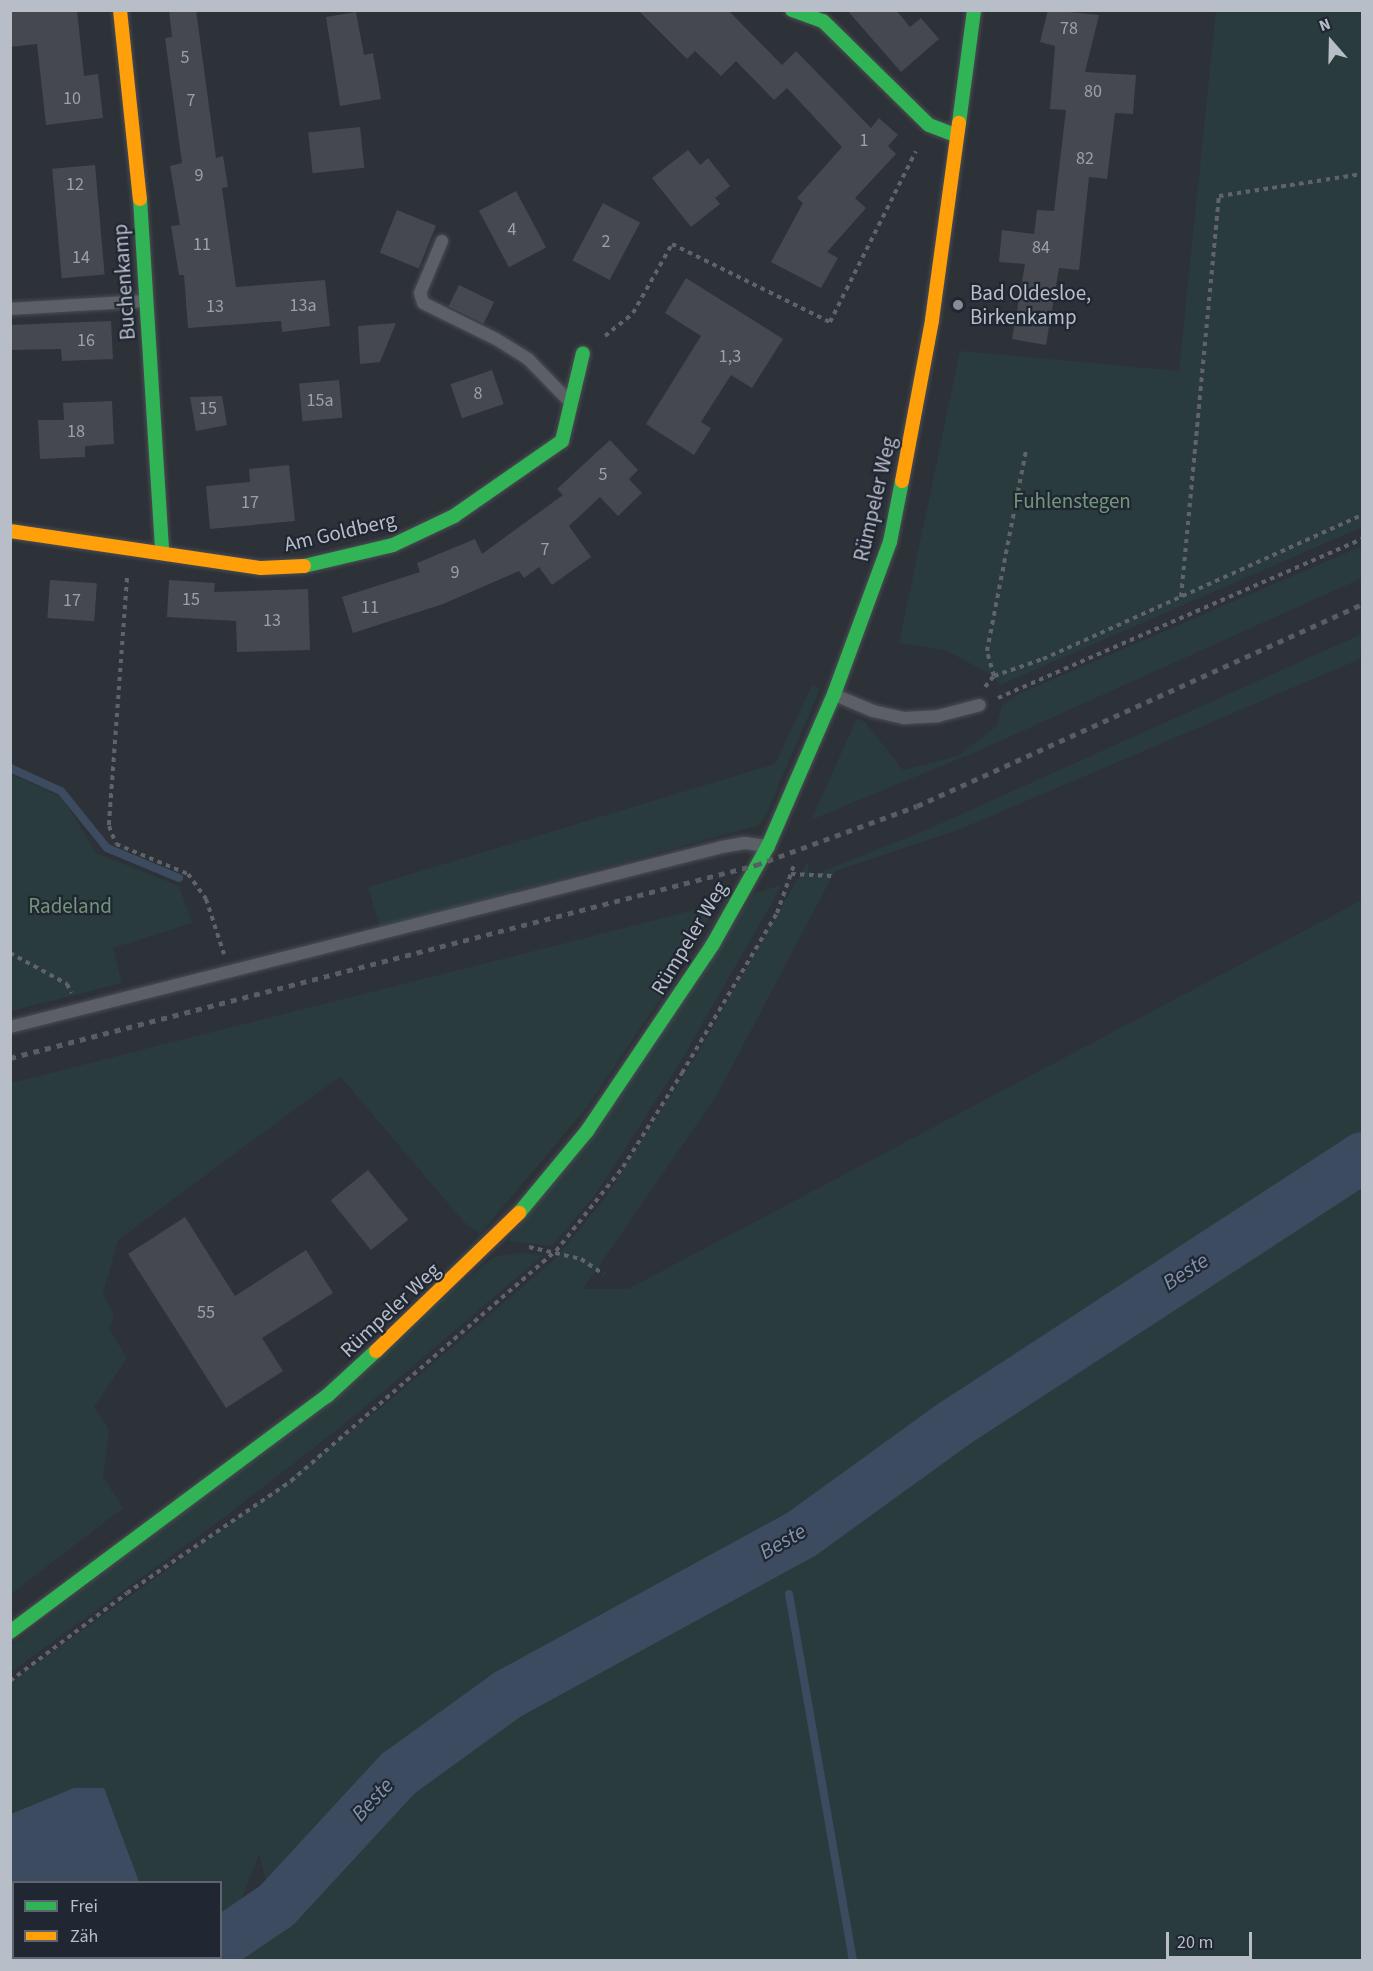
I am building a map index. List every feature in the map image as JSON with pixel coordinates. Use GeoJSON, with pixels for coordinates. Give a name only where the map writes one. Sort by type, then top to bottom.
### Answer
{"type":"FeatureCollection","features":[{"type":"Feature","properties":{"kind":"street","name":"Buchenkamp"},"geometry":{"type":"LineString","coordinates":[[120,10],[136,144],[162,552]]}},
{"type":"Feature","properties":{"kind":"street"},"geometry":{"type":"LineString","coordinates":[[792,10],[823,21],[929,125],[955,135]]}},
{"type":"Feature","properties":{"kind":"street","name":"Rümpeler Weg"},"geometry":{"type":"LineString","coordinates":[[10,1632],[327,1396],[486,1248],[543,1187],[647,1047],[713,944],[768,846],[834,694],[890,542],[902,495],[932,320],[955,135],[974,10]]}},
{"type":"Feature","properties":{"kind":"street","name":"Am Goldberg"},"geometry":{"type":"LineString","coordinates":[[10,531],[261,568],[302,566],[393,545],[454,516],[562,441],[583,353]]}},
{"type":"Feature","properties":{"kind":"lane"},"geometry":{"type":"LineString","coordinates":[[442,240],[420,293],[423,303],[521,355],[571,403]]}},
{"type":"Feature","properties":{"kind":"lane"},"geometry":{"type":"LineString","coordinates":[[10,309],[146,301]]}},
{"type":"Feature","properties":{"kind":"lane"},"geometry":{"type":"LineString","coordinates":[[834,694],[873,711],[904,718],[938,716],[980,705]]}},
{"type":"Feature","properties":{"kind":"lane"},"geometry":{"type":"LineString","coordinates":[[10,1027],[81,1012],[722,847],[745,843],[768,846]]}},
{"type":"Feature","properties":{"kind":"path"},"geometry":{"type":"LineString","coordinates":[[583,353],[633,313],[672,244],[830,322],[929,125]]}},
{"type":"Feature","properties":{"kind":"path"},"geometry":{"type":"LineString","coordinates":[[1181,597],[1219,196],[1362,174]]}},
{"type":"Feature","properties":{"kind":"path"},"geometry":{"type":"LineString","coordinates":[[1026,451],[987,651],[994,676],[1043,659],[1362,515]]}},
{"type":"Feature","properties":{"kind":"path"},"geometry":{"type":"LineString","coordinates":[[1004,696],[1362,539]]}},
{"type":"Feature","properties":{"kind":"path"},"geometry":{"type":"LineString","coordinates":[[129,550],[109,826],[116,844],[188,874],[206,898],[230,974]]}},
{"type":"Feature","properties":{"kind":"path"},"geometry":{"type":"LineString","coordinates":[[752,874],[832,876]]}},
{"type":"Feature","properties":{"kind":"path"},"geometry":{"type":"LineString","coordinates":[[10,953],[67,984],[81,1012]]}},
{"type":"Feature","properties":{"kind":"path"},"geometry":{"type":"LineString","coordinates":[[486,1248],[530,1247],[556,1251],[581,1259],[603,1274]]}},
{"type":"Feature","properties":{"kind":"green space","name":"Fuhlenstegen"},"geometry":{"type":"Polygon","coordinates":[[[1216,11],[1362,11],[1362,527],[1000,685],[994,676],[945,650],[899,643],[960,351],[1179,371],[1216,11]]]}},
{"type":"Feature","properties":{"kind":"green space"},"geometry":{"type":"Polygon","coordinates":[[[1362,546],[1362,578],[980,750],[811,820],[857,718],[865,722],[903,770],[958,756],[997,726],[1002,705],[1017,695],[1362,546]]]}},
{"type":"Feature","properties":{"kind":"green space"},"geometry":{"type":"Polygon","coordinates":[[[1362,634],[1360,659],[958,830],[835,871],[717,1095],[583,1289],[628,1289],[1362,900],[1362,1960],[225,1960],[279,1929],[259,1854],[242,1898],[222,1911],[222,1881],[12,1881],[12,1959],[80,1959],[11,1960],[10,1683],[237,1519],[387,1403],[555,1259],[605,1198],[695,1058],[808,861],[808,877],[926,830],[1362,634]]]}},
{"type":"Feature","properties":{"kind":"green space"},"geometry":{"type":"Polygon","coordinates":[[[812,685],[820,689],[765,817],[756,826],[380,928],[368,887],[775,764],[812,685]]]}},
{"type":"Feature","properties":{"kind":"green space","name":"Radeland"},"geometry":{"type":"Polygon","coordinates":[[[11,774],[62,797],[96,853],[179,886],[192,923],[113,948],[122,983],[11,1011],[11,774]]]}},
{"type":"Feature","properties":{"kind":"green space"},"geometry":{"type":"Polygon","coordinates":[[[782,885],[678,1066],[598,1191],[552,1246],[508,1241],[755,893],[782,885]]]}},
{"type":"Feature","properties":{"kind":"green space"},"geometry":{"type":"Polygon","coordinates":[[[726,890],[667,989],[588,1106],[480,1234],[463,1221],[340,1076],[118,1240],[103,1293],[114,1315],[109,1329],[127,1358],[94,1407],[109,1430],[103,1477],[123,1508],[11,1594],[11,1083],[660,919],[710,905],[714,891],[726,890]]]}},
{"type":"Feature","properties":{"kind":"green space"},"geometry":{"type":"Polygon","coordinates":[[[519,1253],[543,1255],[358,1413],[226,1516],[11,1672],[10,1647],[494,1257],[519,1253]]]}},
{"type":"Feature","properties":{"kind":"water"},"geometry":{"type":"Polygon","coordinates":[[[74,1788],[104,1788],[139,1881],[12,1881],[11,1899],[11,1814],[74,1788]]]}},
{"type":"Feature","properties":{"kind":"building"},"geometry":{"type":"Polygon","coordinates":[[[10,10],[77,10],[84,76],[98,74],[103,118],[46,125],[37,44],[10,47],[10,10]]]}},
{"type":"Feature","properties":{"kind":"building"},"geometry":{"type":"Polygon","coordinates":[[[169,10],[196,10],[216,158],[223,156],[228,187],[222,188],[236,287],[325,280],[330,326],[282,332],[281,321],[188,328],[184,275],[179,275],[171,226],[180,225],[170,166],[182,163],[165,38],[172,37],[169,10]]]}},
{"type":"Feature","properties":{"kind":"building"},"geometry":{"type":"Polygon","coordinates":[[[638,10],[728,10],[782,65],[796,51],[871,128],[879,118],[898,135],[888,146],[896,154],[855,198],[866,208],[827,252],[838,258],[821,288],[771,262],[803,203],[797,198],[842,147],[787,88],[774,100],[736,61],[721,76],[695,51],[687,59],[638,10]]]}},
{"type":"Feature","properties":{"kind":"building"},"geometry":{"type":"Polygon","coordinates":[[[847,10],[896,10],[910,27],[921,18],[939,39],[901,72],[847,10]]]}},
{"type":"Feature","properties":{"kind":"building"},"geometry":{"type":"Polygon","coordinates":[[[1048,10],[1099,15],[1085,72],[1136,75],[1133,114],[1115,113],[1107,179],[1089,177],[1079,270],[1059,268],[1046,345],[1012,339],[1025,264],[999,262],[1002,230],[1034,234],[1037,210],[1054,211],[1066,110],[1050,109],[1055,46],[1040,42],[1048,10]]]}},
{"type":"Feature","properties":{"kind":"building"},"geometry":{"type":"Polygon","coordinates":[[[356,12],[364,55],[373,53],[381,99],[340,106],[326,17],[356,12]]]}},
{"type":"Feature","properties":{"kind":"building"},"geometry":{"type":"Polygon","coordinates":[[[360,127],[364,168],[313,173],[308,132],[360,127]]]}},
{"type":"Feature","properties":{"kind":"building"},"geometry":{"type":"Polygon","coordinates":[[[688,150],[700,165],[708,158],[730,186],[715,198],[720,204],[691,227],[652,178],[688,150]]]}},
{"type":"Feature","properties":{"kind":"building"},"geometry":{"type":"Polygon","coordinates":[[[95,165],[105,275],[62,278],[52,169],[95,165]]]}},
{"type":"Feature","properties":{"kind":"building"},"geometry":{"type":"Polygon","coordinates":[[[516,191],[546,248],[509,267],[479,211],[516,191]]]}},
{"type":"Feature","properties":{"kind":"building"},"geometry":{"type":"Polygon","coordinates":[[[603,203],[640,223],[610,280],[572,260],[603,203]]]}},
{"type":"Feature","properties":{"kind":"building"},"geometry":{"type":"Polygon","coordinates":[[[397,210],[436,226],[419,268],[380,253],[397,210]]]}},
{"type":"Feature","properties":{"kind":"building"},"geometry":{"type":"Polygon","coordinates":[[[686,278],[783,339],[752,388],[731,375],[701,422],[711,428],[694,455],[646,424],[701,336],[665,313],[686,278]]]}},
{"type":"Feature","properties":{"kind":"building"},"geometry":{"type":"Polygon","coordinates":[[[459,285],[494,302],[484,324],[448,307],[459,285]]]}},
{"type":"Feature","properties":{"kind":"building"},"geometry":{"type":"Polygon","coordinates":[[[111,321],[113,359],[62,361],[61,349],[10,350],[10,325],[111,321]]]}},
{"type":"Feature","properties":{"kind":"building"},"geometry":{"type":"Polygon","coordinates":[[[396,323],[380,362],[360,364],[358,326],[396,323]]]}},
{"type":"Feature","properties":{"kind":"building"},"geometry":{"type":"Polygon","coordinates":[[[492,370],[504,404],[462,418],[450,384],[492,370]]]}},
{"type":"Feature","properties":{"kind":"building"},"geometry":{"type":"Polygon","coordinates":[[[339,380],[342,418],[302,421],[299,383],[339,380]]]}},
{"type":"Feature","properties":{"kind":"building"},"geometry":{"type":"Polygon","coordinates":[[[222,396],[227,425],[196,431],[190,397],[222,396]]]}},
{"type":"Feature","properties":{"kind":"building"},"geometry":{"type":"Polygon","coordinates":[[[112,401],[114,444],[85,446],[85,457],[40,459],[38,420],[64,420],[63,403],[112,401]]]}},
{"type":"Feature","properties":{"kind":"building"},"geometry":{"type":"Polygon","coordinates":[[[610,440],[638,470],[629,479],[642,493],[618,516],[600,497],[569,526],[591,557],[552,585],[539,567],[524,578],[519,571],[443,604],[353,633],[342,597],[420,572],[417,563],[475,539],[482,554],[563,495],[557,489],[610,440]]]}},
{"type":"Feature","properties":{"kind":"building"},"geometry":{"type":"Polygon","coordinates":[[[289,465],[295,521],[210,529],[206,486],[250,482],[249,469],[289,465]]]}},
{"type":"Feature","properties":{"kind":"building"},"geometry":{"type":"Polygon","coordinates":[[[50,580],[97,583],[94,621],[47,618],[50,580]]]}},
{"type":"Feature","properties":{"kind":"building"},"geometry":{"type":"Polygon","coordinates":[[[169,580],[215,583],[214,592],[308,589],[310,650],[237,652],[236,621],[167,617],[169,580]]]}},
{"type":"Feature","properties":{"kind":"building"},"geometry":{"type":"Polygon","coordinates":[[[368,1170],[408,1220],[371,1250],[331,1200],[368,1170]]]}},
{"type":"Feature","properties":{"kind":"building"},"geometry":{"type":"Polygon","coordinates":[[[185,1217],[235,1296],[306,1250],[333,1293],[262,1338],[283,1371],[226,1408],[128,1254],[185,1217]]]}},
{"type":"Feature","properties":{"kind":"waterway"},"geometry":{"type":"LineString","coordinates":[[10,768],[61,791],[107,848],[179,878]]}},
{"type":"Feature","properties":{"kind":"waterway","name":"Beste"},"geometry":{"type":"LineString","coordinates":[[222,1942],[276,1905],[398,1773],[507,1694],[802,1533],[954,1423],[1362,1157]]}},
{"type":"Feature","properties":{"kind":"waterway"},"geometry":{"type":"LineString","coordinates":[[789,1594],[853,1960]]}},
{"type":"Feature","properties":{"kind":"railway"},"geometry":{"type":"LineString","coordinates":[[10,1058],[756,865],[917,806],[1362,604]]}},
{"type":"Feature","properties":{"kind":"traffic: fast"},"geometry":{"type":"LineString","coordinates":[[792,10],[823,21],[929,125],[955,135]]}},
{"type":"Feature","properties":{"kind":"traffic: fast"},"geometry":{"type":"LineString","coordinates":[[959,123],[974,10]]}},
{"type":"Feature","properties":{"kind":"traffic: fast"},"geometry":{"type":"LineString","coordinates":[[140,199],[162,552]]}},
{"type":"Feature","properties":{"kind":"traffic: fast"},"geometry":{"type":"LineString","coordinates":[[304,566],[393,545],[454,516],[562,441],[583,353]]}},
{"type":"Feature","properties":{"kind":"traffic: fast"},"geometry":{"type":"LineString","coordinates":[[519,1213],[587,1131],[713,944],[768,846],[834,694],[890,542],[902,481]]}},
{"type":"Feature","properties":{"kind":"traffic: fast"},"geometry":{"type":"LineString","coordinates":[[10,1632],[327,1396],[376,1351]]}},
{"type":"Feature","properties":{"kind":"traffic: slow"},"geometry":{"type":"LineString","coordinates":[[120,10],[140,199]]}},
{"type":"Feature","properties":{"kind":"traffic: slow"},"geometry":{"type":"LineString","coordinates":[[902,481],[932,320],[959,123]]}},
{"type":"Feature","properties":{"kind":"traffic: slow"},"geometry":{"type":"LineString","coordinates":[[10,531],[261,568],[304,566]]}},
{"type":"Feature","properties":{"kind":"traffic: slow"},"geometry":{"type":"LineString","coordinates":[[376,1351],[519,1213]]}},
{"type":"Feature","properties":{"kind":"place","name":"Bad Oldesloe, Birkenkamp"},"geometry":{"type":"Point","coordinates":[958,305]}}]}
